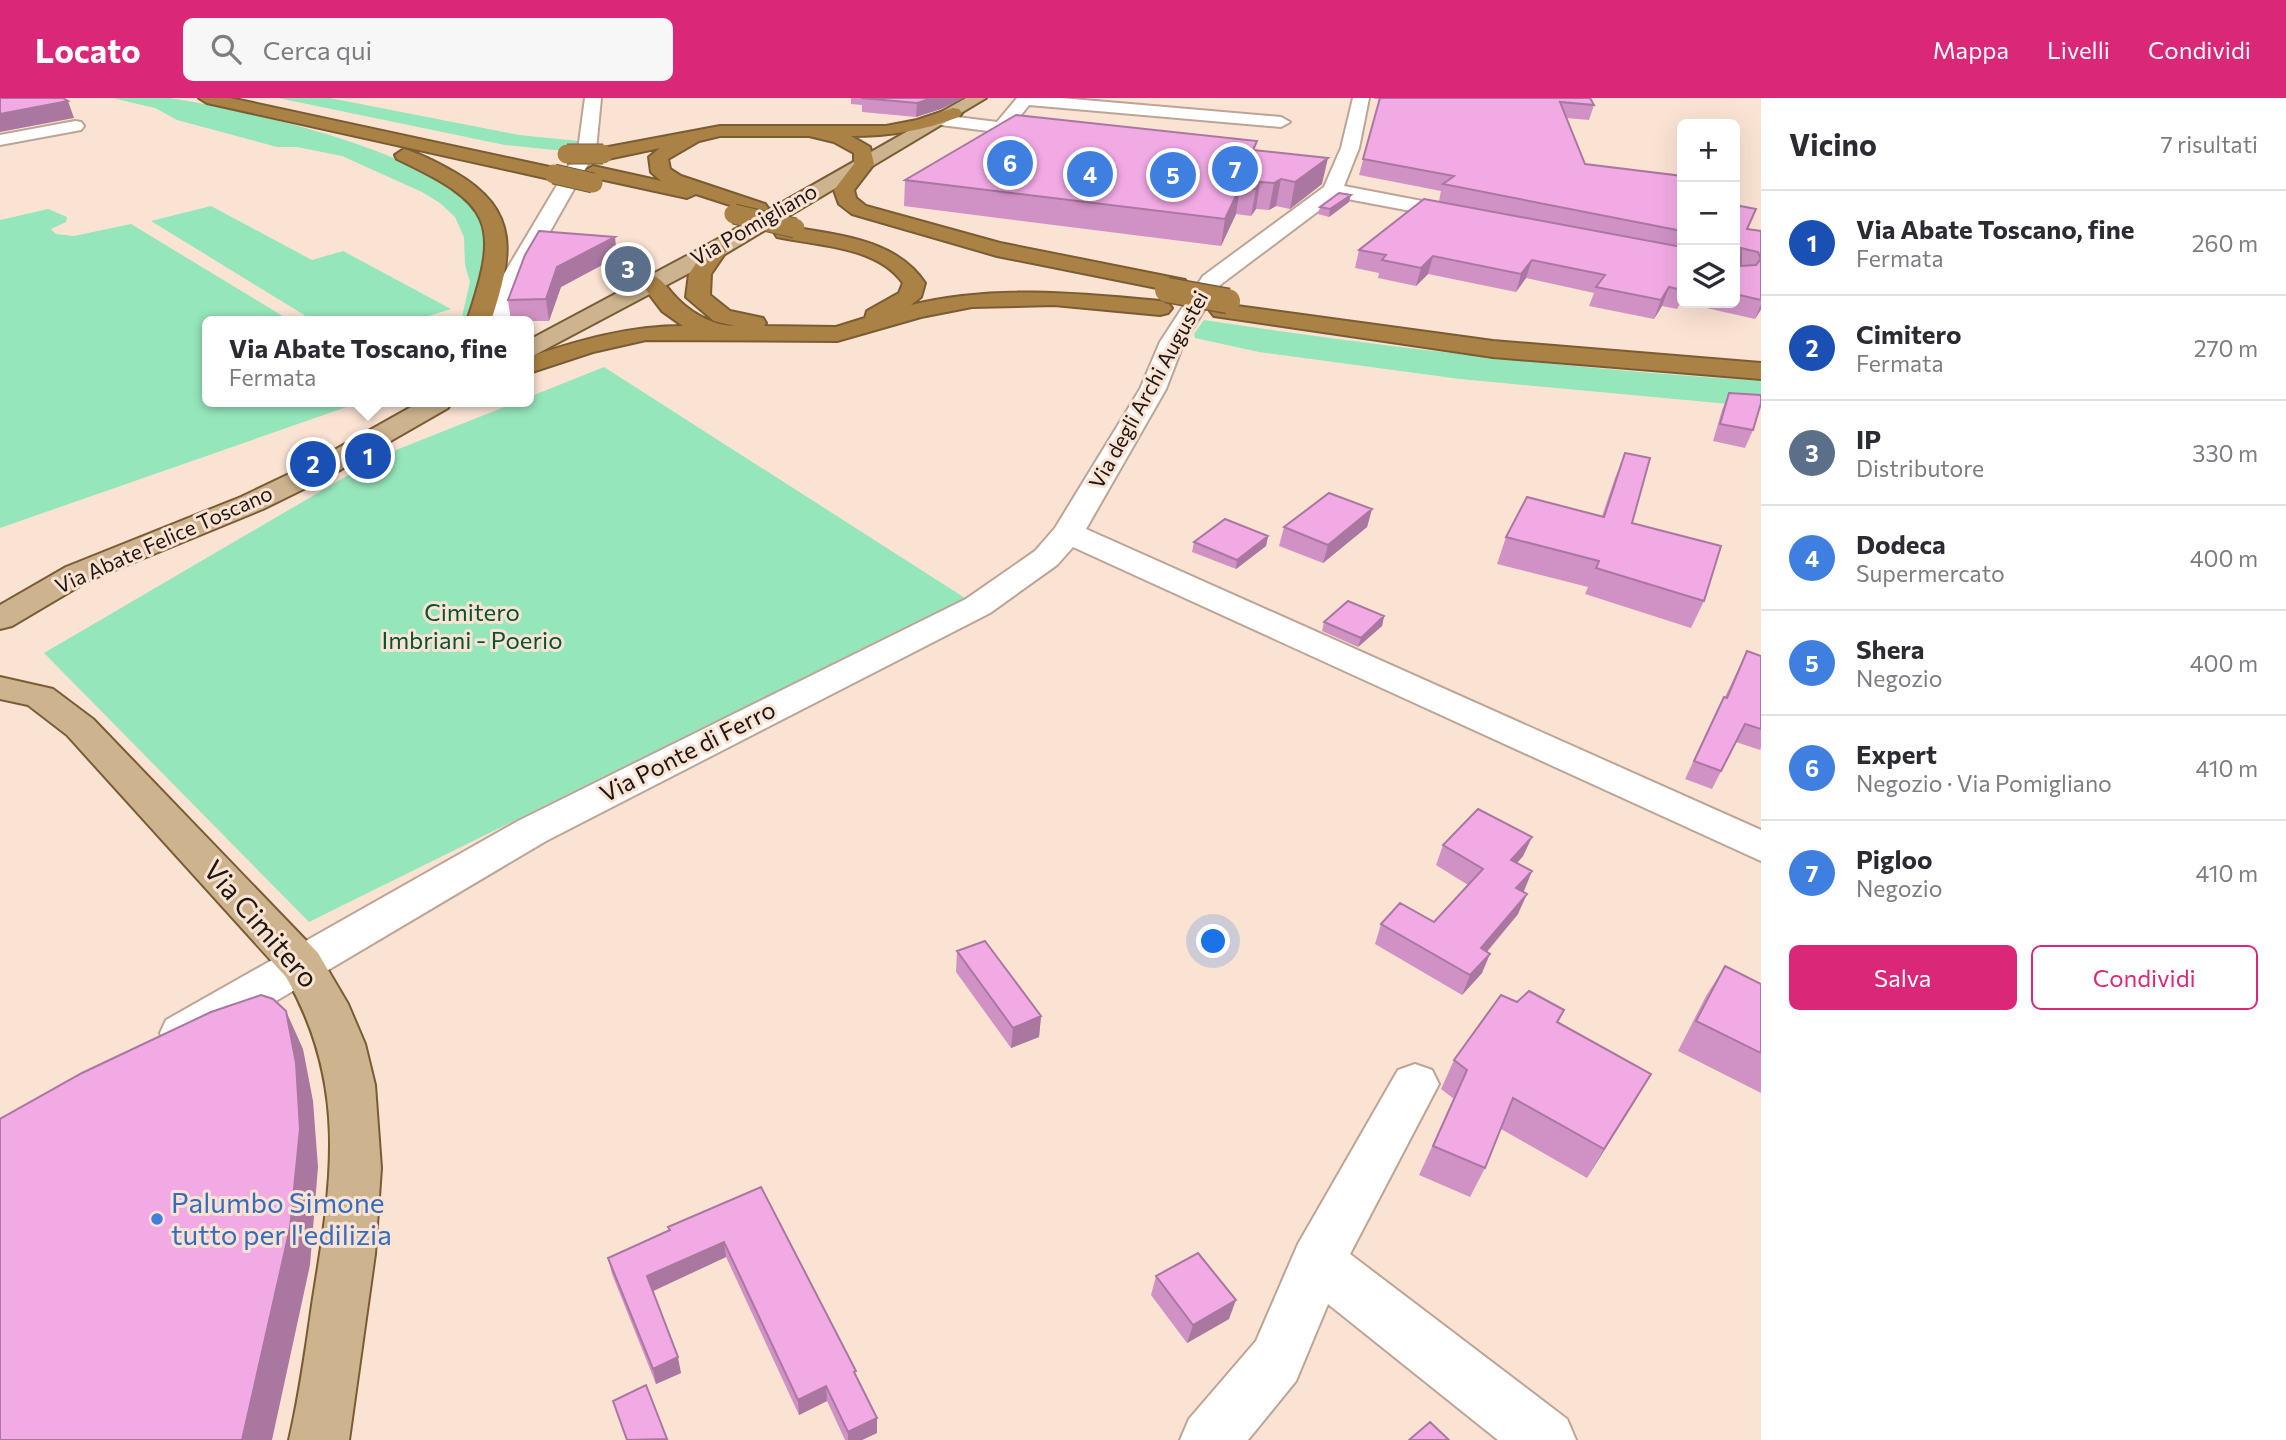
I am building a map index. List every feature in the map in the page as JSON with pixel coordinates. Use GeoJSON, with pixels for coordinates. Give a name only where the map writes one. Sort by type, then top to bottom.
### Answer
{"type":"FeatureCollection","features":[{"type":"Feature","properties":{"kind":"highway"},"geometry":{"type":"LineString","coordinates":[[207,98],[597,170],[758,208]]}},
{"type":"Feature","properties":{"kind":"highway"},"geometry":{"type":"LineString","coordinates":[[257,98],[367,123],[520,150],[559,164],[597,170],[623,189],[719,215],[799,227],[1167,296]]}},
{"type":"Feature","properties":{"kind":"highway"},"geometry":{"type":"LineString","coordinates":[[293,116],[399,152],[431,167],[476,196],[492,213],[499,235],[490,315]]}},
{"type":"Feature","properties":{"kind":"highway"},"geometry":{"type":"LineString","coordinates":[[597,170],[644,148],[699,133],[741,129],[886,131],[947,117]]}},
{"type":"Feature","properties":{"kind":"highway"},"geometry":{"type":"LineString","coordinates":[[809,131],[855,144],[863,151],[864,164],[844,190],[846,200],[859,210],[1167,296]]}},
{"type":"Feature","properties":{"kind":"highway"},"geometry":{"type":"LineString","coordinates":[[717,249],[700,274],[698,297],[710,309],[731,318],[770,326],[820,327],[886,312],[909,297],[914,283],[901,264],[799,227],[758,208],[674,180],[662,172],[658,157],[694,139],[741,133],[795,135],[822,144],[836,158],[817,190]]}},
{"type":"Feature","properties":{"kind":"highway"},"geometry":{"type":"LineString","coordinates":[[623,189],[719,215]]}},
{"type":"Feature","properties":{"kind":"highway"},"geometry":{"type":"LineString","coordinates":[[799,227],[925,255]]}},
{"type":"Feature","properties":{"kind":"highway"},"geometry":{"type":"LineString","coordinates":[[966,264],[1225,306],[1601,347],[1761,358]]}},
{"type":"Feature","properties":{"kind":"highway"},"geometry":{"type":"LineString","coordinates":[[651,282],[666,305],[678,314],[718,332]]}},
{"type":"Feature","properties":{"kind":"highway"},"geometry":{"type":"LineString","coordinates":[[534,363],[586,346],[646,333],[837,334],[938,306],[1002,298],[1167,296]]}},
{"type":"Feature","properties":{"kind":"highway"},"geometry":{"type":"LineString","coordinates":[[1225,306],[1385,343],[1417,346],[1462,345],[1761,371]]}},
{"type":"Feature","properties":{"kind":"main road","name":"Via Pomigliano"},"geometry":{"type":"LineString","coordinates":[[534,347],[651,282],[717,249],[978,98]]}},
{"type":"Feature","properties":{"kind":"main road","name":"Via Abate Felice Toscano"},"geometry":{"type":"LineString","coordinates":[[0,620],[77,573],[252,503],[316,472],[430,407]]}},
{"type":"Feature","properties":{"kind":"main road"},"geometry":{"type":"LineString","coordinates":[[0,604],[77,573]]}},
{"type":"Feature","properties":{"kind":"main road","name":"Via Cimitero"},"geometry":{"type":"LineString","coordinates":[[0,688],[40,697],[98,746],[302,965],[322,994],[344,1045],[356,1104],[356,1196],[318,1440]]}},
{"type":"Feature","properties":{"kind":"main road"},"geometry":{"type":"LineString","coordinates":[[0,702],[58,710]]}},
{"type":"Feature","properties":{"kind":"street"},"geometry":{"type":"LineString","coordinates":[[490,315],[587,150],[593,98]]}},
{"type":"Feature","properties":{"kind":"street"},"geometry":{"type":"LineString","coordinates":[[1360,98],[1331,173],[1494,220]]}},
{"type":"Feature","properties":{"kind":"street"},"geometry":{"type":"LineString","coordinates":[[947,117],[1001,128],[1024,100],[1281,122]]}},
{"type":"Feature","properties":{"kind":"street"},"geometry":{"type":"LineString","coordinates":[[947,117],[1059,135]]}},
{"type":"Feature","properties":{"kind":"street"},"geometry":{"type":"LineString","coordinates":[[0,141],[75,126]]}},
{"type":"Feature","properties":{"kind":"street","name":"Via degli Archi Augustei"},"geometry":{"type":"LineString","coordinates":[[1068,533],[1153,389],[1172,342],[1210,281],[1331,173]]}},
{"type":"Feature","properties":{"kind":"street"},"geometry":{"type":"LineString","coordinates":[[1068,533],[1761,847]]}},
{"type":"Feature","properties":{"kind":"street","name":"Via Ponte di Ferro"},"geometry":{"type":"LineString","coordinates":[[143,1055],[532,831],[978,606],[1002,592],[1046,558],[1068,533]]}},
{"type":"Feature","properties":{"kind":"street"},"geometry":{"type":"LineString","coordinates":[[1210,1440],[1276,1361],[1317,1262],[1415,1084]]}},
{"type":"Feature","properties":{"kind":"street"},"geometry":{"type":"LineString","coordinates":[[1317,1262],[1546,1440]]}},
{"type":"Feature","properties":{"kind":"green space"},"geometry":{"type":"Polygon","coordinates":[[[112,98],[170,98],[247,113],[349,141],[399,160],[441,182],[473,206],[489,234],[489,254],[469,316],[462,316],[470,282],[465,265],[464,237],[455,217],[440,203],[422,192],[342,156],[297,147],[277,147],[177,120],[155,108],[112,98]]]}},
{"type":"Feature","properties":{"kind":"green space"},"geometry":{"type":"Polygon","coordinates":[[[278,98],[330,98],[519,135],[579,141],[574,152],[505,145],[278,98]]]}},
{"type":"Feature","properties":{"kind":"green space"},"geometry":{"type":"Polygon","coordinates":[[[211,206],[312,260],[343,251],[451,309],[429,316],[306,316],[151,221],[211,206]]]}},
{"type":"Feature","properties":{"kind":"green space"},"geometry":{"type":"Polygon","coordinates":[[[48,209],[67,217],[66,222],[51,229],[56,234],[74,236],[131,224],[283,316],[202,316],[202,407],[347,407],[0,528],[0,220],[48,209]]]}},
{"type":"Feature","properties":{"kind":"green space"},"geometry":{"type":"Polygon","coordinates":[[[1204,320],[1482,356],[1761,381],[1761,407],[1460,379],[1259,352],[1195,338],[1194,334],[1204,320]]]}},
{"type":"Feature","properties":{"kind":"green space","name":"Cimitero Imbriani - Poerio"},"geometry":{"type":"Polygon","coordinates":[[[604,367],[965,598],[309,922],[44,653],[381,456],[504,407],[534,407],[534,395],[604,367]]]}},
{"type":"Feature","properties":{"kind":"building"},"geometry":{"type":"Polygon","coordinates":[[[0,98],[63,98],[68,101],[0,114],[0,98]]]}},
{"type":"Feature","properties":{"kind":"building"},"geometry":{"type":"Polygon","coordinates":[[[861,98],[933,98],[917,103],[861,98]]]}},
{"type":"Feature","properties":{"kind":"building"},"geometry":{"type":"Polygon","coordinates":[[[1380,98],[1590,98],[1594,105],[1560,102],[1585,164],[1677,175],[1677,230],[1443,184],[1454,176],[1363,159],[1380,98]]]}},
{"type":"Feature","properties":{"kind":"building"},"geometry":{"type":"Polygon","coordinates":[[[1016,115],[1257,141],[1253,150],[1328,158],[1295,182],[1281,179],[1274,183],[1260,182],[1256,189],[1240,187],[1225,219],[905,180],[1016,115]]]}},
{"type":"Feature","properties":{"kind":"building"},"geometry":{"type":"Polygon","coordinates":[[[1339,193],[1351,195],[1330,209],[1320,207],[1339,193]]]}},
{"type":"Feature","properties":{"kind":"building"},"geometry":{"type":"Polygon","coordinates":[[[1424,199],[1677,246],[1677,289],[1669,287],[1661,300],[1596,287],[1605,275],[1532,260],[1521,274],[1433,256],[1421,268],[1382,260],[1386,255],[1359,250],[1424,199]]]}},
{"type":"Feature","properties":{"kind":"building"},"geometry":{"type":"Polygon","coordinates":[[[1740,206],[1756,209],[1747,229],[1761,231],[1761,259],[1761,300],[1740,295],[1740,206]],[[1741,248],[1741,266],[1756,265],[1761,259],[1758,252],[1741,248]]]}},
{"type":"Feature","properties":{"kind":"building"},"geometry":{"type":"Polygon","coordinates":[[[539,231],[615,237],[557,267],[546,299],[508,300],[525,255],[539,231]]]}},
{"type":"Feature","properties":{"kind":"building"},"geometry":{"type":"Polygon","coordinates":[[[1729,393],[1761,395],[1753,430],[1720,424],[1729,393]]]}},
{"type":"Feature","properties":{"kind":"building"},"geometry":{"type":"Polygon","coordinates":[[[1625,453],[1650,458],[1632,523],[1721,546],[1704,601],[1596,568],[1599,561],[1506,537],[1527,497],[1604,517],[1625,453]]]}},
{"type":"Feature","properties":{"kind":"building"},"geometry":{"type":"Polygon","coordinates":[[[1329,493],[1372,509],[1328,545],[1284,527],[1329,493]]]}},
{"type":"Feature","properties":{"kind":"building"},"geometry":{"type":"Polygon","coordinates":[[[1225,519],[1268,536],[1237,560],[1194,542],[1225,519]]]}},
{"type":"Feature","properties":{"kind":"building"},"geometry":{"type":"Polygon","coordinates":[[[1348,601],[1384,616],[1361,638],[1324,622],[1348,601]]]}},
{"type":"Feature","properties":{"kind":"building"},"geometry":{"type":"Polygon","coordinates":[[[1747,651],[1761,656],[1761,729],[1745,724],[1721,771],[1694,761],[1724,697],[1727,698],[1747,651]]]}},
{"type":"Feature","properties":{"kind":"building"},"geometry":{"type":"Polygon","coordinates":[[[1478,809],[1532,837],[1511,860],[1532,871],[1516,888],[1527,894],[1481,948],[1490,954],[1470,975],[1381,924],[1400,903],[1434,922],[1483,869],[1443,845],[1478,809]]]}},
{"type":"Feature","properties":{"kind":"building"},"geometry":{"type":"Polygon","coordinates":[[[985,941],[1041,1016],[1013,1028],[957,951],[985,941]]]}},
{"type":"Feature","properties":{"kind":"building"},"geometry":{"type":"Polygon","coordinates":[[[1725,966],[1761,984],[1761,1053],[1696,1021],[1725,966]]]}},
{"type":"Feature","properties":{"kind":"building"},"geometry":{"type":"Polygon","coordinates":[[[1529,991],[1564,1010],[1557,1022],[1651,1074],[1604,1149],[1513,1098],[1485,1168],[1433,1146],[1467,1070],[1454,1060],[1501,995],[1517,1002],[1529,991]]]}},
{"type":"Feature","properties":{"kind":"building","name":"Palumbo Simone tutto per l'edilizia"},"geometry":{"type":"Polygon","coordinates":[[[261,995],[273,999],[286,1011],[296,1063],[300,1129],[290,1228],[242,1440],[0,1440],[0,1119],[82,1073],[211,1012],[261,995]]]}},
{"type":"Feature","properties":{"kind":"building"},"geometry":{"type":"Polygon","coordinates":[[[761,1187],[856,1371],[854,1372],[877,1418],[848,1432],[826,1386],[798,1400],[724,1242],[647,1276],[678,1357],[653,1369],[608,1258],[670,1230],[668,1227],[761,1187]]]}},
{"type":"Feature","properties":{"kind":"building"},"geometry":{"type":"Polygon","coordinates":[[[1198,1253],[1236,1300],[1193,1325],[1156,1276],[1198,1253]]]}},
{"type":"Feature","properties":{"kind":"building"},"geometry":{"type":"Polygon","coordinates":[[[646,1385],[667,1439],[627,1440],[613,1401],[646,1385]]]}},
{"type":"Feature","properties":{"kind":"building"},"geometry":{"type":"Polygon","coordinates":[[[1430,1422],[1449,1440],[1409,1440],[1430,1422]]]}},
{"type":"Feature","properties":{"kind":"place","name":"Expert"},"geometry":{"type":"Point","coordinates":[1010,163]}},
{"type":"Feature","properties":{"kind":"place","name":"Pigloo"},"geometry":{"type":"Point","coordinates":[1235,169]}},
{"type":"Feature","properties":{"kind":"place","name":"Dodeca"},"geometry":{"type":"Point","coordinates":[1090,174]}},
{"type":"Feature","properties":{"kind":"place","name":"Shera"},"geometry":{"type":"Point","coordinates":[1173,175]}},
{"type":"Feature","properties":{"kind":"place","name":"IP"},"geometry":{"type":"Point","coordinates":[628,269]}},
{"type":"Feature","properties":{"kind":"place","name":"Via Abate Toscano, fine"},"geometry":{"type":"Point","coordinates":[368,456]}},
{"type":"Feature","properties":{"kind":"place","name":"Cimitero"},"geometry":{"type":"Point","coordinates":[313,464]}},
{"type":"Feature","properties":{"kind":"place","name":"Palumbo Simone tutto per l'edilizia"},"geometry":{"type":"Point","coordinates":[157,1219]}}]}
